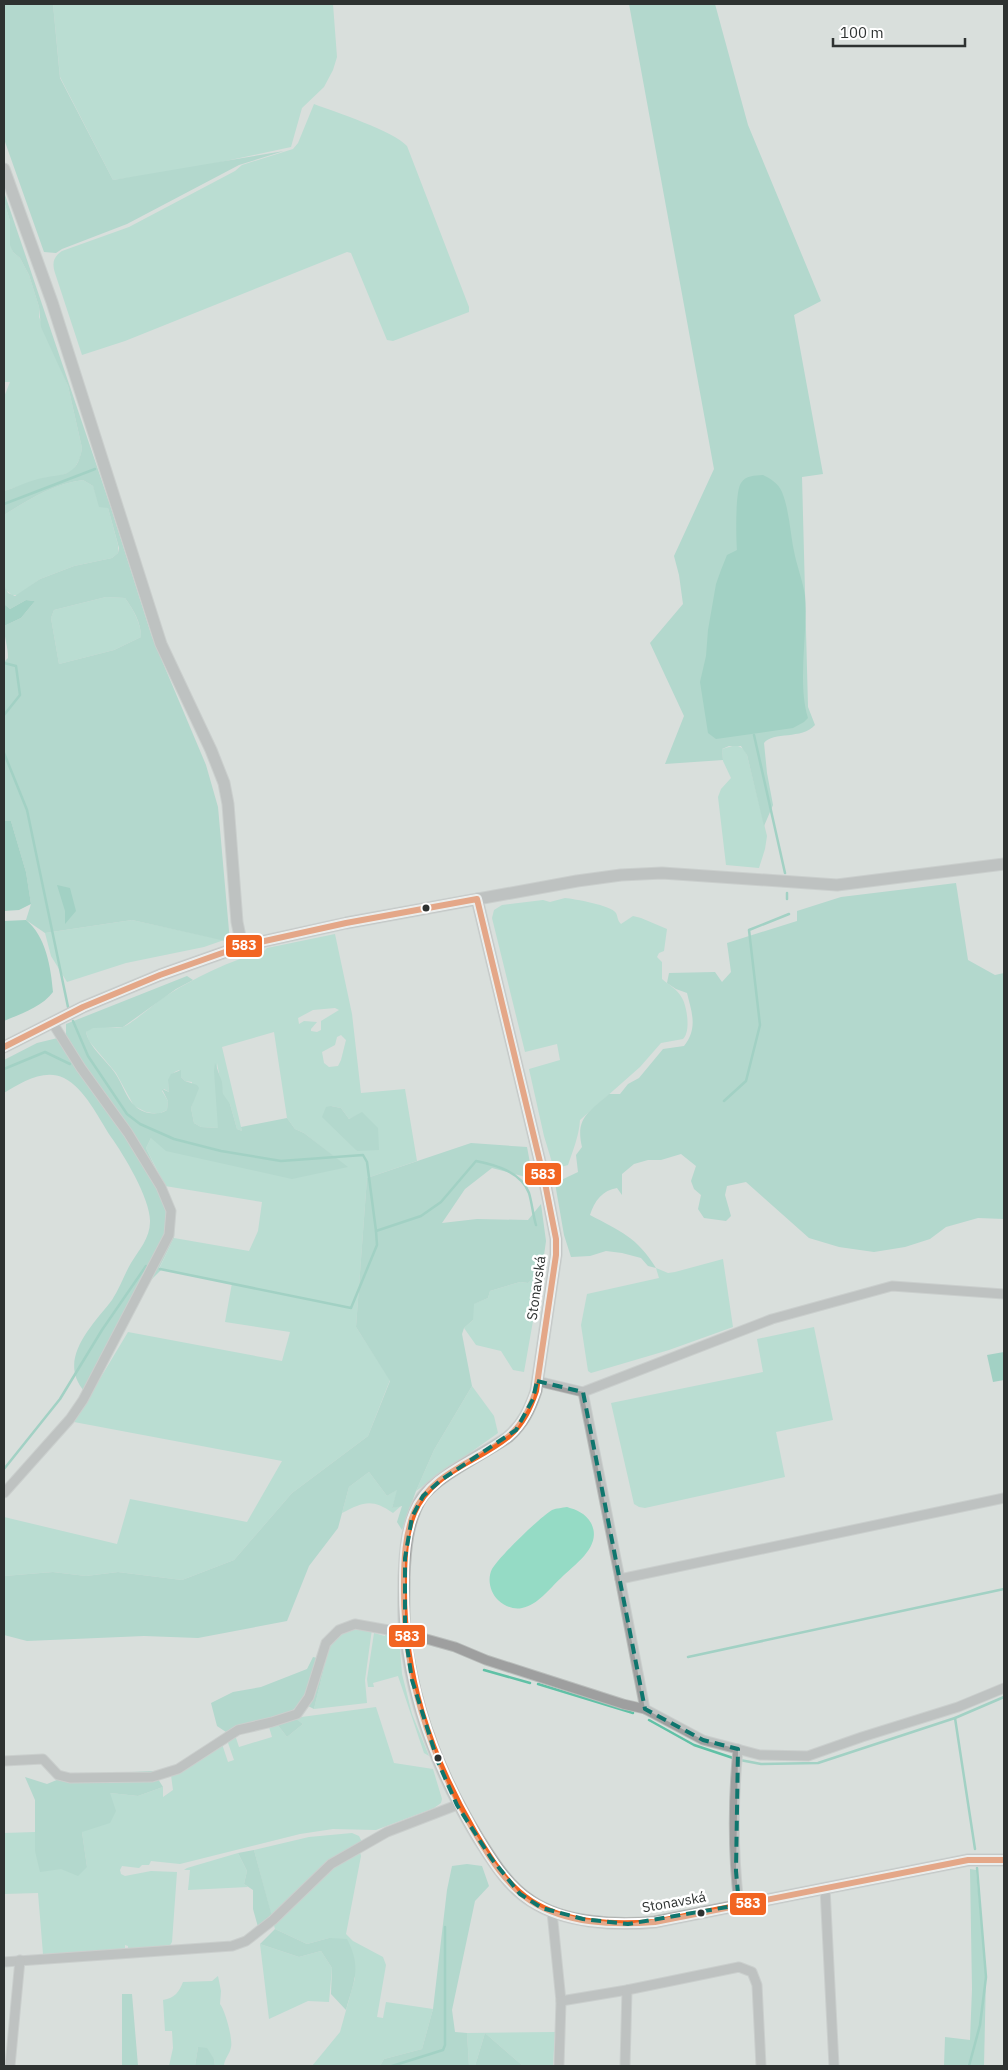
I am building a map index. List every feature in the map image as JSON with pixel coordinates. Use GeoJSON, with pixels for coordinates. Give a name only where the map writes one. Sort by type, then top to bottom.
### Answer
{"type":"FeatureCollection","features":[{"type":"Feature","properties":{"kind":"street"},"geometry":{"type":"LineString","coordinates":[[4,169],[52,302],[162,644],[211,750],[224,783],[228,804],[237,922],[242,946]]}},
{"type":"Feature","properties":{"kind":"street"},"geometry":{"type":"LineString","coordinates":[[4,1047],[83,1007],[160,975],[242,946],[346,923],[577,880],[662,873],[837,885],[1004,864]]}},
{"type":"Feature","properties":{"kind":"street","name":"Stonavská"},"geometry":{"type":"LineString","coordinates":[[478,899],[544,1183],[556,1239],[556,1255],[536,1391],[528,1412],[516,1430],[491,1449],[441,1480],[423,1496],[412,1517],[405,1558],[405,1633],[412,1680],[438,1762],[457,1805],[490,1858],[509,1881],[530,1901],[552,1912],[611,1924],[655,1922],[968,1860],[1004,1860]]}},
{"type":"Feature","properties":{"kind":"street"},"geometry":{"type":"LineString","coordinates":[[4,1493],[70,1419],[83,1400],[169,1236],[171,1210],[162,1187],[128,1133],[81,1068],[52,1022]]}},
{"type":"Feature","properties":{"kind":"street"},"geometry":{"type":"LineString","coordinates":[[537,1381],[583,1392],[772,1319],[892,1286],[1004,1294]]}},
{"type":"Feature","properties":{"kind":"street"},"geometry":{"type":"LineString","coordinates":[[583,1392],[645,1709]]}},
{"type":"Feature","properties":{"kind":"street"},"geometry":{"type":"LineString","coordinates":[[620,1579],[1004,1498]]}},
{"type":"Feature","properties":{"kind":"street"},"geometry":{"type":"LineString","coordinates":[[4,1761],[43,1759],[58,1775],[70,1778],[152,1777],[178,1769],[238,1730],[297,1714],[309,1697],[326,1643],[339,1630],[355,1624],[405,1633],[455,1647],[486,1660],[623,1704],[645,1709],[703,1740],[760,1755],[808,1756],[958,1707],[1004,1688]]}},
{"type":"Feature","properties":{"kind":"street"},"geometry":{"type":"LineString","coordinates":[[738,1749],[736,1772],[736,1871],[740,1905]]}},
{"type":"Feature","properties":{"kind":"street"},"geometry":{"type":"LineString","coordinates":[[4,1962],[232,1946],[246,1941],[274,1920],[331,1864],[387,1832],[457,1805]]}},
{"type":"Feature","properties":{"kind":"street"},"geometry":{"type":"LineString","coordinates":[[824,1888],[834,2066]]}},
{"type":"Feature","properties":{"kind":"street"},"geometry":{"type":"LineString","coordinates":[[552,1912],[561,2001],[559,2066]]}},
{"type":"Feature","properties":{"kind":"street"},"geometry":{"type":"LineString","coordinates":[[10,2066],[20,1960]]}},
{"type":"Feature","properties":{"kind":"street"},"geometry":{"type":"LineString","coordinates":[[561,2001],[628,1990],[739,1967],[752,1972],[757,1985],[760,2066]]}},
{"type":"Feature","properties":{"kind":"street"},"geometry":{"type":"LineString","coordinates":[[625,2066],[628,1990]]}},
{"type":"Feature","properties":{"kind":"highlighted area"},"geometry":{"type":"Polygon","coordinates":[[[537,1381],[583,1392],[645,1709],[703,1740],[738,1749],[736,1871],[739,1905],[628,1924],[583,1919],[542,1908],[520,1894],[491,1858],[457,1805],[438,1762],[412,1680],[405,1633],[405,1558],[412,1517],[423,1496],[441,1480],[516,1430],[533,1399],[537,1381]]]}},
{"type":"Feature","properties":{"kind":"shaded area"},"geometry":{"type":"Polygon","coordinates":[[[4,4],[53,4],[60,78],[113,180],[284,151],[239,165],[127,224],[56,253],[44,252],[4,139],[4,4]]]}},
{"type":"Feature","properties":{"kind":"shaded area"},"geometry":{"type":"Polygon","coordinates":[[[53,4],[333,4],[337,57],[324,87],[302,108],[291,147],[184,170],[113,180],[60,77],[53,4]]]}},
{"type":"Feature","properties":{"kind":"shaded area"},"geometry":{"type":"Polygon","coordinates":[[[629,4],[715,4],[748,125],[821,301],[794,315],[823,474],[802,477],[808,707],[815,725],[809,730],[774,737],[764,743],[773,805],[764,826],[747,755],[741,746],[729,746],[722,749],[723,760],[665,764],[684,716],[650,643],[683,604],[674,556],[714,469],[629,4]]]}},
{"type":"Feature","properties":{"kind":"shaded area"},"geometry":{"type":"Polygon","coordinates":[[[314,104],[377,128],[400,140],[407,146],[469,307],[469,312],[393,341],[387,340],[351,253],[347,252],[125,341],[82,355],[54,269],[54,260],[57,256],[62,251],[129,227],[235,171],[242,165],[293,149],[298,143],[314,104]]]}},
{"type":"Feature","properties":{"kind":"shaded area"},"geometry":{"type":"Polygon","coordinates":[[[4,192],[110,505],[152,637],[206,765],[218,807],[230,942],[132,920],[45,933],[26,920],[31,904],[26,872],[11,821],[4,821],[4,662],[8,658],[4,626],[21,618],[35,601],[26,600],[10,609],[4,604],[4,585],[8,593],[15,596],[40,579],[74,566],[112,558],[118,553],[119,548],[108,508],[99,507],[93,486],[83,480],[51,489],[4,515],[4,491],[34,480],[67,473],[76,465],[82,448],[68,386],[41,327],[39,307],[29,275],[10,245],[10,221],[4,201],[4,192]],[[106,597],[54,610],[51,618],[59,664],[114,650],[141,637],[141,631],[134,611],[125,598],[106,597]]]}},
{"type":"Feature","properties":{"kind":"shaded area"},"geometry":{"type":"Polygon","coordinates":[[[4,201],[10,221],[10,240],[13,252],[20,258],[29,275],[39,307],[39,317],[68,386],[82,448],[80,458],[73,471],[4,491],[4,397],[10,382],[4,382],[4,201]]]}},
{"type":"Feature","properties":{"kind":"shaded area"},"geometry":{"type":"Polygon","coordinates":[[[763,475],[774,482],[782,492],[787,507],[795,556],[805,596],[803,689],[808,718],[793,728],[716,739],[708,733],[700,682],[706,656],[708,630],[716,584],[727,555],[737,550],[737,505],[741,483],[748,477],[763,475]]]}},
{"type":"Feature","properties":{"kind":"shaded area"},"geometry":{"type":"Polygon","coordinates":[[[83,480],[93,486],[99,502],[108,508],[118,545],[118,553],[112,558],[74,566],[40,579],[18,595],[12,595],[6,590],[4,585],[4,515],[51,489],[83,480]]]}},
{"type":"Feature","properties":{"kind":"shaded area"},"geometry":{"type":"Polygon","coordinates":[[[106,597],[125,598],[136,616],[141,637],[114,650],[59,664],[51,618],[54,610],[106,597]]]}},
{"type":"Feature","properties":{"kind":"shaded area"},"geometry":{"type":"Polygon","coordinates":[[[26,600],[35,601],[21,618],[4,626],[4,604],[10,609],[26,600]]]}},
{"type":"Feature","properties":{"kind":"shaded area"},"geometry":{"type":"Polygon","coordinates":[[[736,745],[744,749],[747,755],[767,836],[759,868],[726,865],[718,797],[721,789],[731,778],[723,761],[722,749],[736,745]]]}},
{"type":"Feature","properties":{"kind":"shaded area"},"geometry":{"type":"Polygon","coordinates":[[[4,821],[11,821],[26,872],[31,904],[19,910],[4,911],[4,821]]]}},
{"type":"Feature","properties":{"kind":"shaded area"},"geometry":{"type":"Polygon","coordinates":[[[956,883],[968,960],[995,975],[1004,973],[1004,1219],[978,1218],[946,1227],[930,1239],[905,1247],[874,1252],[839,1247],[809,1238],[746,1182],[727,1186],[725,1195],[731,1216],[726,1221],[704,1218],[698,1209],[701,1195],[694,1189],[691,1181],[696,1166],[681,1154],[661,1160],[648,1160],[634,1164],[622,1174],[622,1195],[617,1188],[607,1191],[594,1205],[590,1215],[635,1242],[656,1268],[648,1266],[641,1258],[622,1253],[606,1251],[590,1256],[571,1257],[564,1235],[555,1183],[578,1172],[576,1155],[582,1147],[580,1129],[585,1116],[609,1094],[620,1094],[628,1084],[639,1078],[663,1049],[684,1046],[691,1033],[693,1020],[687,993],[667,983],[669,973],[715,972],[722,982],[731,972],[727,943],[797,921],[797,911],[841,897],[956,883]]]}},
{"type":"Feature","properties":{"kind":"shaded area"},"geometry":{"type":"Polygon","coordinates":[[[57,885],[70,888],[76,911],[65,924],[65,911],[57,885]]]}},
{"type":"Feature","properties":{"kind":"shaded area"},"geometry":{"type":"Polygon","coordinates":[[[565,898],[607,907],[616,913],[621,924],[633,916],[667,929],[664,951],[659,953],[657,957],[662,962],[662,979],[678,992],[684,1002],[688,1025],[683,1039],[661,1043],[640,1067],[580,1120],[568,1165],[554,1169],[544,1136],[529,1069],[560,1060],[557,1044],[525,1052],[492,918],[494,910],[502,905],[543,900],[550,902],[565,898]]]}},
{"type":"Feature","properties":{"kind":"shaded area"},"geometry":{"type":"Polygon","coordinates":[[[26,920],[43,943],[49,963],[53,992],[37,1006],[4,1021],[4,921],[26,920]]]}},
{"type":"Feature","properties":{"kind":"shaded area"},"geometry":{"type":"Polygon","coordinates":[[[132,920],[224,940],[204,947],[126,963],[67,982],[51,956],[45,933],[132,920]]]}},
{"type":"Feature","properties":{"kind":"shaded area"},"geometry":{"type":"Polygon","coordinates":[[[335,934],[352,1014],[361,1093],[405,1089],[417,1161],[367,1178],[356,1327],[390,1380],[368,1436],[292,1493],[234,1560],[182,1580],[118,1572],[86,1576],[53,1572],[4,1576],[4,1517],[117,1544],[130,1499],[247,1522],[282,1461],[74,1422],[128,1332],[282,1361],[290,1332],[225,1322],[232,1283],[159,1269],[174,1238],[249,1251],[258,1231],[262,1202],[165,1186],[146,1148],[151,1138],[347,1167],[304,1133],[295,1129],[287,1118],[274,1032],[222,1047],[242,1131],[237,1129],[230,1104],[224,1100],[217,1063],[219,1126],[218,1128],[201,1127],[194,1123],[191,1108],[193,1102],[192,1082],[185,1081],[181,1077],[179,1070],[170,1078],[169,1092],[164,1089],[162,1091],[168,1101],[167,1110],[158,1114],[146,1112],[134,1106],[116,1073],[89,1041],[86,1032],[94,1027],[123,1027],[182,986],[237,960],[261,954],[267,948],[335,934]],[[335,1008],[313,1010],[298,1018],[299,1024],[304,1021],[317,1022],[311,1031],[317,1032],[321,1030],[321,1021],[339,1010],[335,1008]],[[341,1035],[337,1037],[335,1045],[322,1052],[324,1063],[329,1067],[338,1066],[341,1060],[346,1040],[341,1035]],[[331,1106],[357,1151],[362,1113],[349,1119],[341,1108],[331,1106]]]}},
{"type":"Feature","properties":{"kind":"shaded area"},"geometry":{"type":"Polygon","coordinates":[[[187,976],[193,980],[176,989],[123,1027],[93,1028],[86,1032],[98,1053],[115,1073],[132,1103],[138,1109],[146,1112],[159,1113],[167,1110],[168,1101],[162,1089],[169,1092],[168,1080],[171,1074],[181,1070],[181,1077],[185,1081],[197,1085],[199,1088],[191,1108],[194,1123],[201,1127],[218,1128],[215,1063],[222,1082],[223,1094],[230,1104],[237,1129],[242,1131],[241,1127],[287,1118],[295,1129],[304,1133],[348,1167],[292,1179],[166,1151],[151,1138],[146,1148],[175,1209],[174,1238],[159,1268],[162,1269],[128,1303],[120,1334],[84,1391],[77,1379],[74,1367],[80,1343],[112,1300],[131,1263],[144,1244],[150,1228],[149,1213],[142,1190],[129,1166],[85,1096],[72,1083],[56,1075],[32,1078],[4,1093],[4,1060],[37,1043],[66,1036],[66,1024],[187,976]]]}},
{"type":"Feature","properties":{"kind":"shaded area"},"geometry":{"type":"Polygon","coordinates":[[[326,1107],[341,1108],[349,1119],[362,1112],[378,1128],[379,1150],[357,1151],[322,1117],[326,1107]]]}},
{"type":"Feature","properties":{"kind":"shaded area"},"geometry":{"type":"Polygon","coordinates":[[[471,1143],[527,1147],[533,1179],[492,1168],[465,1189],[442,1223],[477,1219],[528,1220],[541,1204],[546,1241],[542,1270],[528,1283],[520,1282],[490,1291],[488,1298],[474,1304],[473,1320],[464,1328],[462,1334],[472,1386],[434,1450],[402,1530],[397,1522],[402,1506],[392,1508],[397,1490],[387,1496],[369,1472],[349,1487],[338,1528],[309,1566],[287,1621],[198,1638],[144,1636],[27,1641],[4,1635],[4,1576],[53,1572],[86,1576],[118,1572],[182,1580],[234,1560],[292,1493],[368,1436],[390,1381],[356,1327],[367,1178],[471,1143]]]}},
{"type":"Feature","properties":{"kind":"shaded area"},"geometry":{"type":"Polygon","coordinates":[[[723,1259],[733,1327],[669,1350],[591,1373],[588,1371],[581,1325],[587,1294],[659,1278],[656,1268],[668,1273],[723,1259]]]}},
{"type":"Feature","properties":{"kind":"shaded area"},"geometry":{"type":"Polygon","coordinates":[[[542,1270],[524,1372],[513,1370],[501,1351],[476,1345],[464,1328],[473,1320],[473,1304],[488,1298],[490,1291],[520,1282],[528,1283],[542,1270]]]}},
{"type":"Feature","properties":{"kind":"shaded area"},"geometry":{"type":"Polygon","coordinates":[[[814,1327],[833,1420],[776,1432],[785,1477],[645,1508],[634,1504],[611,1403],[763,1372],[757,1339],[814,1327]]]}},
{"type":"Feature","properties":{"kind":"shaded area"},"geometry":{"type":"Polygon","coordinates":[[[1004,1352],[1004,1380],[993,1382],[987,1355],[1004,1352]]]}},
{"type":"Feature","properties":{"kind":"shaded area"},"geometry":{"type":"Polygon","coordinates":[[[472,1386],[494,1416],[498,1433],[416,1491],[434,1450],[472,1386]]]}},
{"type":"Feature","properties":{"kind":"shaded area"},"geometry":{"type":"Polygon","coordinates":[[[369,1472],[387,1496],[398,1489],[392,1508],[402,1505],[393,1513],[379,1505],[368,1503],[356,1506],[342,1513],[349,1487],[369,1472]]]}},
{"type":"Feature","properties":{"kind":"shaded area"},"geometry":{"type":"Polygon","coordinates":[[[567,1507],[580,1512],[591,1523],[594,1531],[593,1539],[586,1554],[533,1604],[512,1608],[503,1604],[495,1597],[491,1589],[490,1577],[492,1569],[529,1529],[552,1510],[567,1507]]]}},
{"type":"Feature","properties":{"kind":"shaded area"},"geometry":{"type":"Polygon","coordinates":[[[352,1628],[372,1629],[365,1680],[367,1703],[314,1709],[326,1660],[323,1659],[328,1647],[336,1637],[352,1628]]]}},
{"type":"Feature","properties":{"kind":"shaded area"},"geometry":{"type":"Polygon","coordinates":[[[374,1633],[385,1636],[385,1633],[399,1636],[402,1674],[412,1714],[429,1756],[424,1753],[398,1676],[373,1683],[374,1687],[368,1687],[367,1679],[374,1633]]]}},
{"type":"Feature","properties":{"kind":"shaded area"},"geometry":{"type":"Polygon","coordinates":[[[313,1657],[326,1660],[314,1709],[306,1705],[303,1700],[289,1714],[303,1724],[287,1737],[277,1724],[254,1723],[226,1732],[217,1726],[211,1703],[233,1692],[261,1687],[307,1669],[313,1657]]]}},
{"type":"Feature","properties":{"kind":"shaded area"},"geometry":{"type":"Polygon","coordinates":[[[376,1707],[394,1763],[433,1769],[442,1799],[441,1803],[434,1808],[376,1830],[333,1829],[300,1834],[180,1864],[151,1861],[149,1865],[142,1865],[139,1868],[122,1866],[121,1874],[125,1876],[151,1871],[177,1872],[172,1942],[169,1947],[128,1949],[128,1946],[125,1945],[125,1950],[43,1954],[38,1893],[4,1894],[4,1833],[35,1832],[35,1851],[61,1869],[87,1867],[82,1832],[110,1793],[138,1796],[163,1787],[163,1797],[173,1790],[171,1775],[222,1744],[228,1762],[234,1760],[227,1740],[235,1735],[239,1747],[272,1737],[269,1727],[277,1724],[287,1737],[303,1724],[294,1718],[376,1707]]]}},
{"type":"Feature","properties":{"kind":"shaded area"},"geometry":{"type":"Polygon","coordinates":[[[153,1771],[163,1787],[138,1796],[110,1793],[116,1811],[110,1823],[82,1832],[87,1867],[78,1876],[61,1869],[40,1872],[35,1851],[35,1800],[25,1777],[47,1784],[69,1775],[153,1771]]]}},
{"type":"Feature","properties":{"kind":"shaded area"},"geometry":{"type":"Polygon","coordinates":[[[352,1833],[359,1836],[362,1842],[359,1848],[361,1856],[346,1934],[353,1941],[383,1957],[386,1965],[377,2017],[383,2018],[386,2002],[433,2009],[422,2049],[384,2059],[380,2066],[312,2066],[340,2032],[355,1978],[329,1938],[307,1944],[275,1929],[254,1850],[309,1837],[352,1833]]]}},
{"type":"Feature","properties":{"kind":"shaded area"},"geometry":{"type":"Polygon","coordinates":[[[254,1850],[273,1920],[258,1927],[253,1909],[253,1890],[244,1884],[247,1871],[238,1853],[254,1850]]]}},
{"type":"Feature","properties":{"kind":"shaded area"},"geometry":{"type":"Polygon","coordinates":[[[238,1853],[247,1871],[244,1884],[248,1887],[188,1890],[190,1870],[184,1870],[238,1853]]]}},
{"type":"Feature","properties":{"kind":"shaded area"},"geometry":{"type":"Polygon","coordinates":[[[467,1864],[482,1866],[489,1886],[475,1901],[452,2010],[455,2032],[467,2033],[469,2066],[380,2066],[384,2059],[422,2049],[433,2009],[447,1890],[452,1866],[467,1864]]]}},
{"type":"Feature","properties":{"kind":"shaded area"},"geometry":{"type":"Polygon","coordinates":[[[970,1869],[976,1870],[986,1976],[984,2066],[944,2066],[945,2037],[970,2040],[972,1989],[970,1869]]]}},
{"type":"Feature","properties":{"kind":"shaded area"},"geometry":{"type":"Polygon","coordinates":[[[275,1929],[307,1944],[329,1938],[347,1939],[352,1949],[355,1974],[346,2010],[331,1994],[332,1968],[321,1951],[299,1957],[260,1944],[275,1929]]]}},
{"type":"Feature","properties":{"kind":"shaded area"},"geometry":{"type":"Polygon","coordinates":[[[260,1944],[299,1957],[321,1951],[332,1968],[329,2002],[308,2001],[269,2019],[260,1944]]]}},
{"type":"Feature","properties":{"kind":"shaded area"},"geometry":{"type":"Polygon","coordinates":[[[218,1976],[221,1991],[220,2004],[231,2038],[230,2050],[224,2066],[215,2066],[214,2059],[198,2047],[195,2066],[169,2066],[173,2048],[172,2031],[165,2031],[163,2000],[171,1998],[176,1994],[183,1982],[212,1981],[218,1976]]]}},
{"type":"Feature","properties":{"kind":"shaded area"},"geometry":{"type":"Polygon","coordinates":[[[122,1994],[132,1994],[138,2066],[122,2066],[122,1994]]]}},
{"type":"Feature","properties":{"kind":"shaded area"},"geometry":{"type":"Polygon","coordinates":[[[555,2032],[553,2066],[523,2066],[485,2033],[475,2066],[469,2066],[467,2033],[555,2032]]]}},
{"type":"Feature","properties":{"kind":"shaded area"},"geometry":{"type":"Polygon","coordinates":[[[485,2033],[523,2066],[475,2066],[485,2033]]]}},
{"type":"Feature","properties":{"kind":"shaded area"},"geometry":{"type":"Polygon","coordinates":[[[198,2047],[207,2048],[214,2059],[215,2066],[195,2066],[198,2047]]]}},
{"type":"Feature","properties":{"kind":"waterway"},"geometry":{"type":"LineString","coordinates":[[4,504],[95,469]]}},
{"type":"Feature","properties":{"kind":"waterway"},"geometry":{"type":"LineString","coordinates":[[4,663],[16,666],[20,695],[4,715]]}},
{"type":"Feature","properties":{"kind":"waterway"},"geometry":{"type":"LineString","coordinates":[[754,735],[785,873]]}},
{"type":"Feature","properties":{"kind":"waterway"},"geometry":{"type":"LineString","coordinates":[[4,753],[27,810],[68,1007]]}},
{"type":"Feature","properties":{"kind":"waterway"},"geometry":{"type":"LineString","coordinates":[[787,893],[787,899]]}},
{"type":"Feature","properties":{"kind":"waterway"},"geometry":{"type":"LineString","coordinates":[[724,1101],[746,1081],[760,1025],[749,930],[789,914]]}},
{"type":"Feature","properties":{"kind":"waterway"},"geometry":{"type":"LineString","coordinates":[[73,1021],[88,1056],[127,1114],[140,1124],[174,1139],[221,1151],[281,1161],[363,1155],[367,1162],[376,1231],[421,1216],[441,1202],[476,1161],[499,1167],[520,1180],[529,1193],[536,1225]]}},
{"type":"Feature","properties":{"kind":"waterway"},"geometry":{"type":"LineString","coordinates":[[4,1069],[45,1052],[70,1064]]}},
{"type":"Feature","properties":{"kind":"waterway"},"geometry":{"type":"LineString","coordinates":[[160,1269],[351,1308],[377,1245],[376,1231]]}},
{"type":"Feature","properties":{"kind":"waterway"},"geometry":{"type":"LineString","coordinates":[[4,1469],[60,1399],[102,1330],[146,1266]]}},
{"type":"Feature","properties":{"kind":"waterway"},"geometry":{"type":"LineString","coordinates":[[688,1657],[1004,1589]]}},
{"type":"Feature","properties":{"kind":"waterway"},"geometry":{"type":"LineString","coordinates":[[484,1670],[530,1683]]}},
{"type":"Feature","properties":{"kind":"waterway"},"geometry":{"type":"LineString","coordinates":[[538,1684],[633,1713]]}},
{"type":"Feature","properties":{"kind":"waterway"},"geometry":{"type":"LineString","coordinates":[[740,1760],[761,1764],[818,1763],[955,1718],[1004,1697]]}},
{"type":"Feature","properties":{"kind":"waterway"},"geometry":{"type":"LineString","coordinates":[[955,1718],[975,1849]]}},
{"type":"Feature","properties":{"kind":"waterway"},"geometry":{"type":"LineString","coordinates":[[649,1720],[694,1745],[733,1758]]}},
{"type":"Feature","properties":{"kind":"waterway"},"geometry":{"type":"LineString","coordinates":[[969,2066],[980,2025],[986,1977],[977,1868]]}},
{"type":"Feature","properties":{"kind":"waterway"},"geometry":{"type":"LineString","coordinates":[[392,2066],[443,2050],[445,2045],[445,1927]]}},
{"type":"Feature","properties":{"kind":"transit line","name":"583"},"geometry":{"type":"LineString","coordinates":[[4,1047],[83,1007],[160,975],[242,946],[346,923],[477,899],[545,1183],[556,1239],[556,1255],[536,1391],[526,1415],[509,1436],[443,1477],[432,1487],[414,1513],[407,1539],[404,1575],[405,1617],[408,1650],[414,1681],[432,1742],[458,1802],[492,1860],[505,1878],[522,1894],[545,1909],[575,1919],[607,1923],[655,1922],[968,1860],[1004,1860]]}}]}
